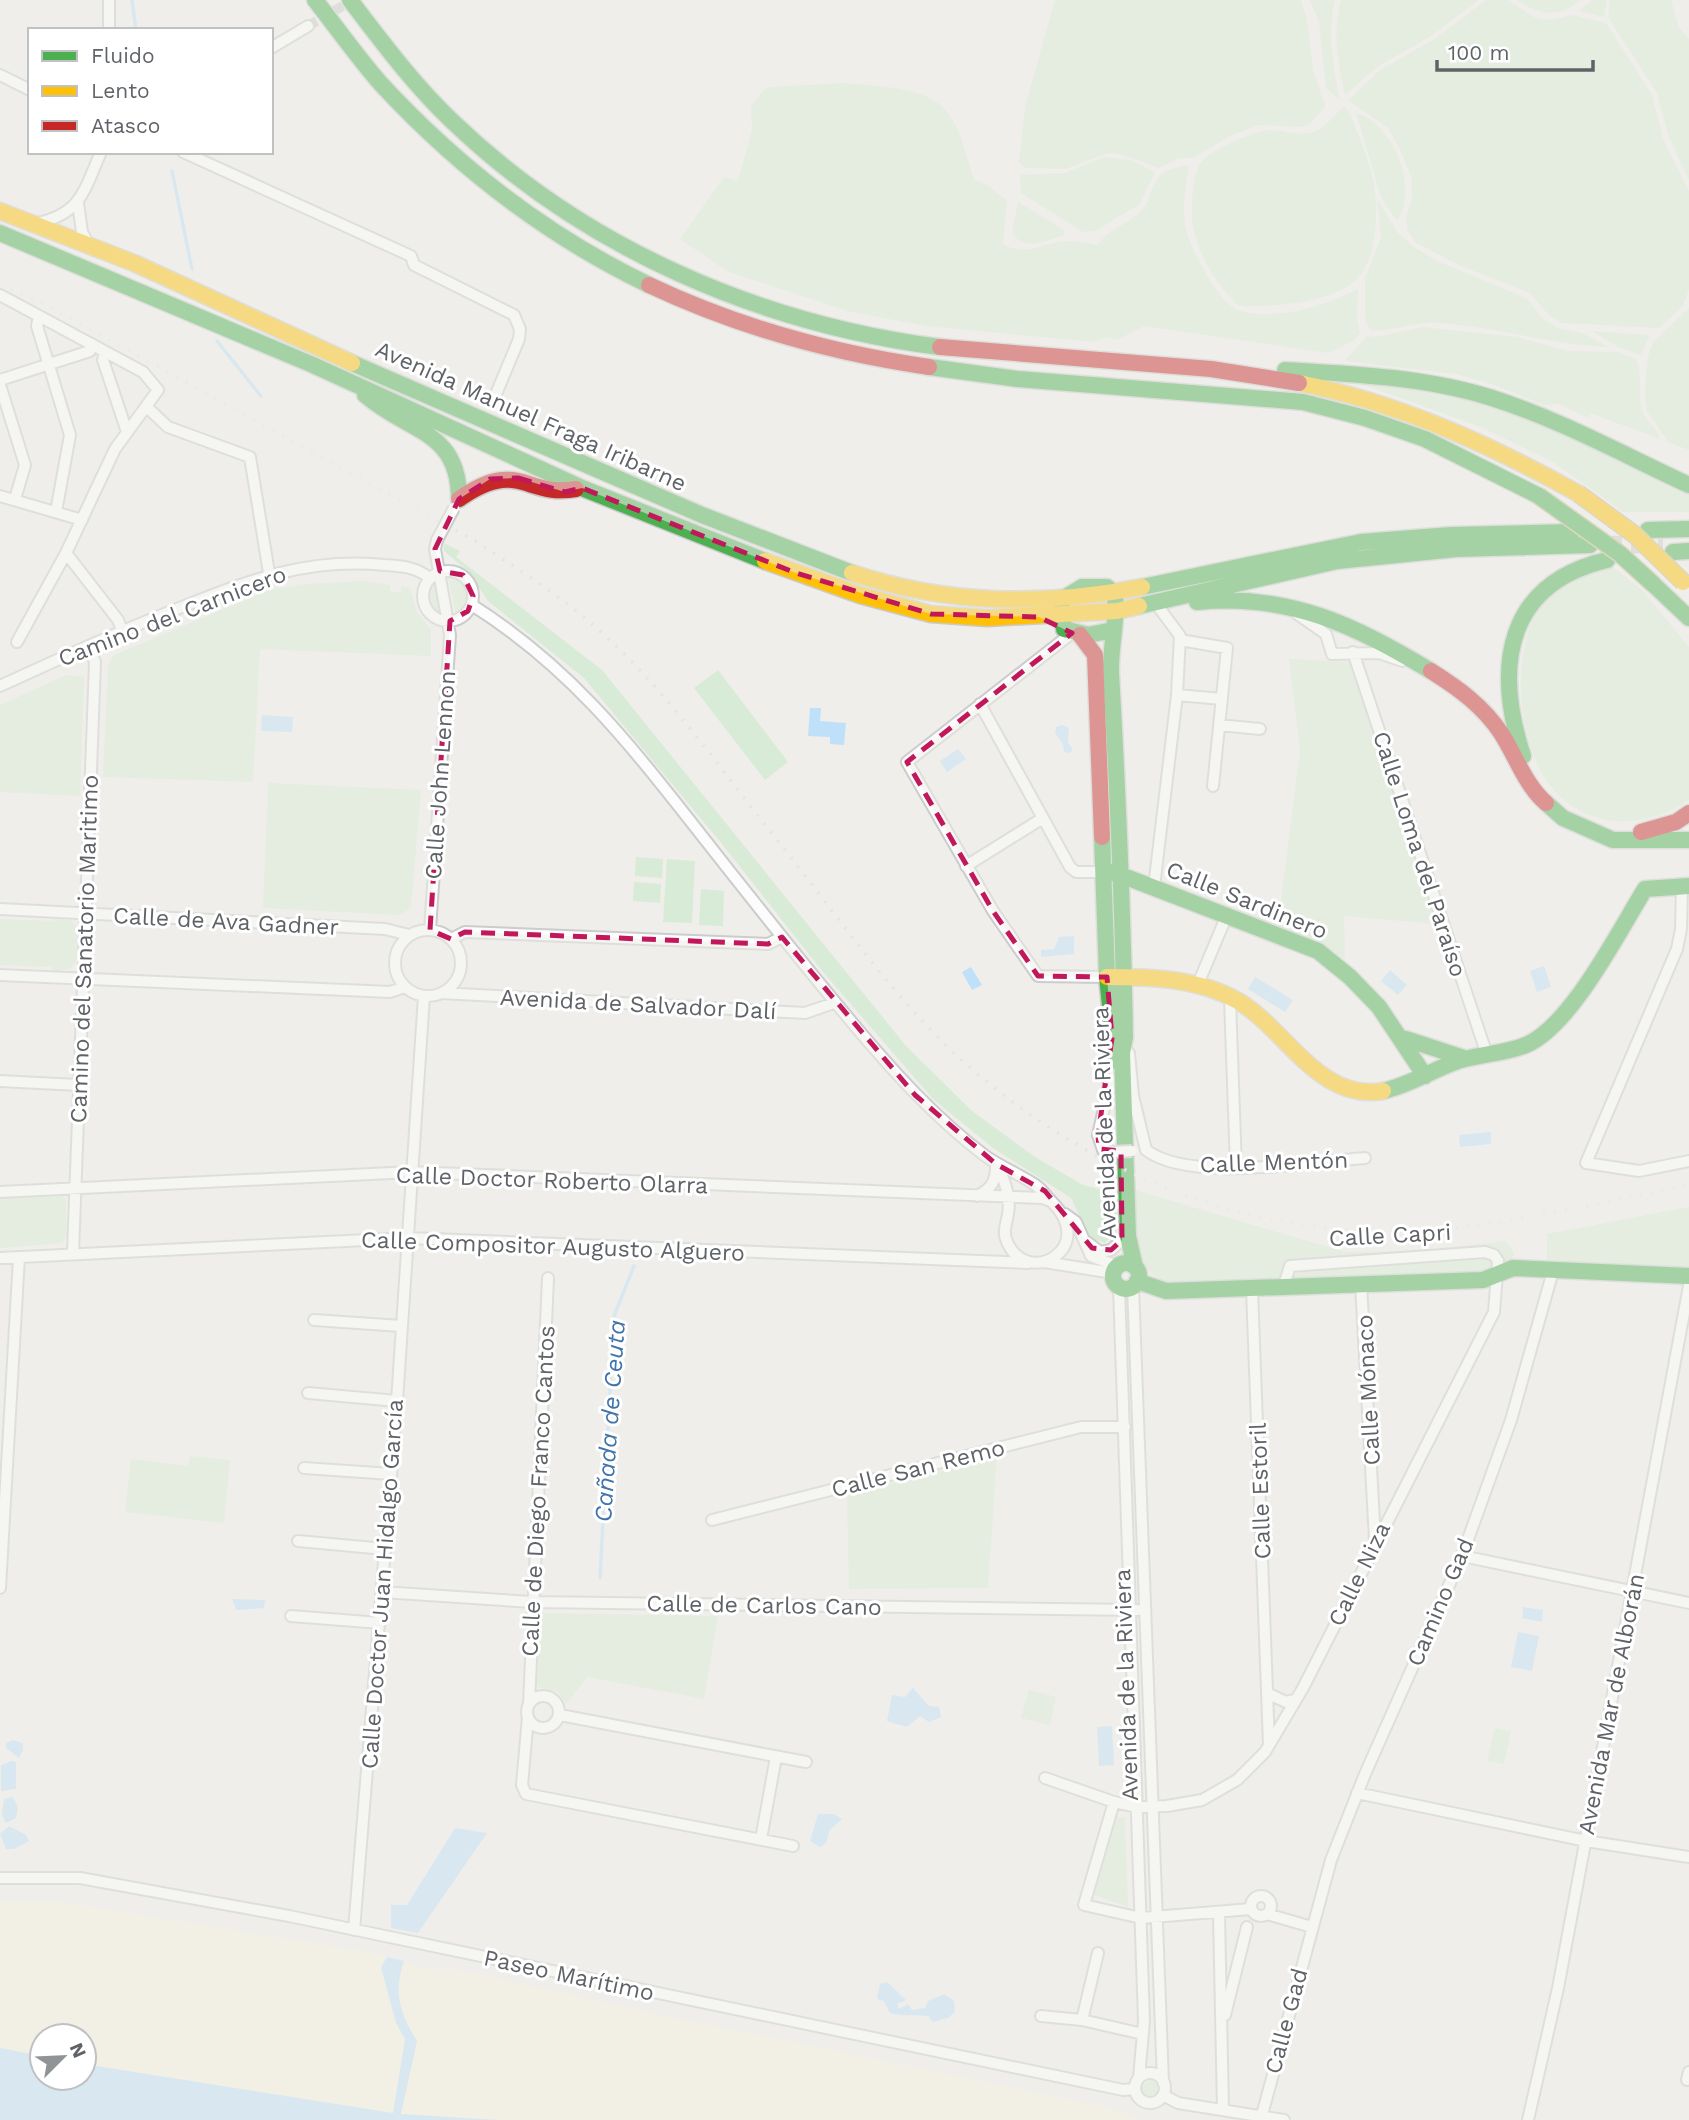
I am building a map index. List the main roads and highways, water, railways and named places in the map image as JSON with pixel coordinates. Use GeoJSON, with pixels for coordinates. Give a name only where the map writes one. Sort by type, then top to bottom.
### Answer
{"type":"FeatureCollection","features":[{"type":"Feature","properties":{"kind":"main road"},"geometry":{"type":"LineString","coordinates":[[315,0],[381,85],[449,154],[541,227],[618,272],[704,311],[787,339],[872,360],[989,376],[1102,383],[1303,402],[1375,422],[1443,446],[1539,496],[1620,554],[1689,618]]}},
{"type":"Feature","properties":{"kind":"main road"},"geometry":{"type":"LineString","coordinates":[[350,0],[398,65],[468,134],[509,169],[558,206],[621,245],[702,285],[790,315],[874,337],[937,346],[1215,370],[1348,393],[1409,412],[1521,461],[1579,494],[1635,535],[1686,585]]}},
{"type":"Feature","properties":{"kind":"main road","name":"Avenida Manuel Fraga Iribarne"},"geometry":{"type":"LineString","coordinates":[[0,211],[88,243],[470,417],[777,547],[938,595],[1040,609],[1068,618]]}},
{"type":"Feature","properties":{"kind":"main road","name":"Avenida Manuel Fraga Iribarne"},"geometry":{"type":"LineString","coordinates":[[0,233],[48,251],[582,488],[796,573],[860,595],[931,614],[987,618],[1040,609]]}},
{"type":"Feature","properties":{"kind":"main road"},"geometry":{"type":"LineString","coordinates":[[1215,370],[1239,366],[1374,376],[1462,390],[1525,410],[1689,485]]}},
{"type":"Feature","properties":{"kind":"main road"},"geometry":{"type":"LineString","coordinates":[[358,387],[381,412],[436,439],[457,462],[475,476],[490,479],[518,478],[565,492],[582,488]]}},
{"type":"Feature","properties":{"kind":"main road"},"geometry":{"type":"LineString","coordinates":[[457,462],[461,476],[456,504],[490,479]]}},
{"type":"Feature","properties":{"kind":"main road"},"geometry":{"type":"LineString","coordinates":[[1648,530],[1689,529]]}},
{"type":"Feature","properties":{"kind":"main road"},"geometry":{"type":"LineString","coordinates":[[1068,618],[1111,590],[1335,546],[1387,540],[1572,533]]}},
{"type":"Feature","properties":{"kind":"main road"},"geometry":{"type":"LineString","coordinates":[[1675,549],[1689,543]]}},
{"type":"Feature","properties":{"kind":"main road"},"geometry":{"type":"LineString","coordinates":[[1068,618],[1139,607],[1337,561],[1455,549],[1590,545]]}},
{"type":"Feature","properties":{"kind":"main road"},"geometry":{"type":"LineString","coordinates":[[1548,804],[1521,752],[1515,726],[1510,695],[1513,643],[1528,608],[1547,585],[1570,571],[1607,560]]}},
{"type":"Feature","properties":{"kind":"main road"},"geometry":{"type":"LineString","coordinates":[[1111,590],[1117,611]]}},
{"type":"Feature","properties":{"kind":"main road"},"geometry":{"type":"LineString","coordinates":[[1139,607],[1160,609],[1214,599],[1275,603],[1315,611],[1350,624],[1461,690],[1482,709],[1501,733],[1535,794],[1577,826],[1614,840],[1689,840]]}},
{"type":"Feature","properties":{"kind":"main road"},"geometry":{"type":"LineString","coordinates":[[1667,599],[1689,632]]}},
{"type":"Feature","properties":{"kind":"main road"},"geometry":{"type":"LineString","coordinates":[[1040,609],[1112,630]]}},
{"type":"Feature","properties":{"kind":"main road","name":"Avenida de la Riviera"},"geometry":{"type":"LineString","coordinates":[[1115,977],[1122,875],[1110,651],[1117,611]]}},
{"type":"Feature","properties":{"kind":"main road","name":"Avenida de la Riviera"},"geometry":{"type":"LineString","coordinates":[[1068,618],[1091,649],[1096,666],[1103,872],[1115,977],[1118,1038],[1125,1275]]}},
{"type":"Feature","properties":{"kind":"main road"},"geometry":{"type":"LineString","coordinates":[[1091,649],[1106,645],[1110,651]]}},
{"type":"Feature","properties":{"kind":"main road"},"geometry":{"type":"LineString","coordinates":[[1601,835],[1658,829],[1689,813]]}},
{"type":"Feature","properties":{"kind":"main road"},"geometry":{"type":"LineString","coordinates":[[1103,872],[1122,875]]}},
{"type":"Feature","properties":{"kind":"main road","name":"Calle Sardinero"},"geometry":{"type":"LineString","coordinates":[[1122,875],[1318,951],[1333,961],[1406,1039],[1425,1076]]}},
{"type":"Feature","properties":{"kind":"main road"},"geometry":{"type":"LineString","coordinates":[[1115,977],[1172,977],[1198,984],[1251,1009],[1313,1069],[1337,1084],[1359,1092],[1382,1092],[1464,1058],[1488,1055],[1536,1040],[1560,1018],[1645,889],[1685,886]]}},
{"type":"Feature","properties":{"kind":"main road","name":"Avenida de la Riviera"},"geometry":{"type":"LineString","coordinates":[[1118,1038],[1122,1053],[1128,1236],[1125,1275]]}},
{"type":"Feature","properties":{"kind":"main road","name":"Calle Sardinero"},"geometry":{"type":"LineString","coordinates":[[1406,1039],[1464,1058]]}},
{"type":"Feature","properties":{"kind":"main road","name":"Calle Capri"},"geometry":{"type":"LineString","coordinates":[[1125,1275],[1166,1291],[1483,1280],[1513,1268],[1689,1276]]}},
{"type":"Feature","properties":{"kind":"water"},"geometry":{"type":"Polygon","coordinates":[[[810,708],[821,708],[820,721],[846,723],[844,745],[830,744],[830,737],[808,736],[810,708]]]}},
{"type":"Feature","properties":{"kind":"water"},"geometry":{"type":"Polygon","coordinates":[[[262,715],[293,717],[292,732],[261,731],[262,715]]]}},
{"type":"Feature","properties":{"kind":"water"},"geometry":{"type":"Polygon","coordinates":[[[1062,725],[1069,728],[1068,742],[1073,750],[1069,753],[1064,752],[1063,744],[1055,733],[1056,727],[1062,725]]]}},
{"type":"Feature","properties":{"kind":"water"},"geometry":{"type":"Polygon","coordinates":[[[958,749],[966,759],[947,772],[940,761],[958,749]]]}},
{"type":"Feature","properties":{"kind":"water"},"geometry":{"type":"Polygon","coordinates":[[[1074,936],[1074,954],[1041,957],[1041,950],[1054,949],[1059,937],[1074,936]]]}},
{"type":"Feature","properties":{"kind":"water"},"geometry":{"type":"Polygon","coordinates":[[[1544,966],[1551,987],[1537,992],[1530,971],[1544,966]]]}},
{"type":"Feature","properties":{"kind":"water"},"geometry":{"type":"Polygon","coordinates":[[[971,967],[982,985],[972,990],[962,972],[971,967]]]}},
{"type":"Feature","properties":{"kind":"water"},"geometry":{"type":"Polygon","coordinates":[[[1390,970],[1407,985],[1398,995],[1381,981],[1390,970]]]}},
{"type":"Feature","properties":{"kind":"water"},"geometry":{"type":"Polygon","coordinates":[[[1255,977],[1293,1000],[1285,1012],[1248,989],[1255,977]]]}},
{"type":"Feature","properties":{"kind":"water"},"geometry":{"type":"Polygon","coordinates":[[[1491,1132],[1491,1144],[1460,1147],[1459,1135],[1491,1132]]]}},
{"type":"Feature","properties":{"kind":"water"},"geometry":{"type":"Polygon","coordinates":[[[232,1599],[265,1600],[264,1608],[236,1610],[232,1599]]]}},
{"type":"Feature","properties":{"kind":"water"},"geometry":{"type":"Polygon","coordinates":[[[1523,1607],[1543,1610],[1542,1622],[1522,1618],[1523,1607]]]}},
{"type":"Feature","properties":{"kind":"water"},"geometry":{"type":"Polygon","coordinates":[[[1518,1632],[1539,1636],[1532,1671],[1511,1667],[1518,1632]]]}},
{"type":"Feature","properties":{"kind":"water"},"geometry":{"type":"Polygon","coordinates":[[[913,1688],[929,1706],[939,1707],[941,1717],[929,1722],[920,1716],[907,1727],[887,1721],[892,1695],[905,1697],[913,1688]]]}},
{"type":"Feature","properties":{"kind":"water"},"geometry":{"type":"Polygon","coordinates":[[[1112,1726],[1114,1765],[1099,1766],[1097,1727],[1112,1726]]]}},
{"type":"Feature","properties":{"kind":"water"},"geometry":{"type":"Polygon","coordinates":[[[13,1740],[23,1743],[19,1758],[6,1748],[6,1743],[13,1740]]]}},
{"type":"Feature","properties":{"kind":"water"},"geometry":{"type":"Polygon","coordinates":[[[16,1762],[16,1789],[1,1791],[1,1765],[16,1762]]]}},
{"type":"Feature","properties":{"kind":"water"},"geometry":{"type":"Polygon","coordinates":[[[13,1797],[18,1807],[16,1818],[6,1823],[2,1815],[4,1799],[13,1797]]]}},
{"type":"Feature","properties":{"kind":"water"},"geometry":{"type":"Polygon","coordinates":[[[818,1814],[834,1814],[842,1819],[830,1830],[826,1843],[820,1847],[810,1841],[818,1814]]]}},
{"type":"Feature","properties":{"kind":"water"},"geometry":{"type":"Polygon","coordinates":[[[9,1826],[26,1835],[29,1841],[14,1849],[6,1849],[0,1834],[9,1826]]]}},
{"type":"Feature","properties":{"kind":"water"},"geometry":{"type":"Polygon","coordinates":[[[455,1828],[487,1833],[418,1933],[391,1928],[391,1905],[407,1905],[455,1828]]]}},
{"type":"Feature","properties":{"kind":"water"},"geometry":{"type":"Polygon","coordinates":[[[387,1957],[404,1961],[399,1983],[400,2002],[417,2041],[401,2114],[498,2120],[0,2120],[0,2048],[28,2053],[28,2092],[98,2092],[98,2066],[393,2113],[405,2039],[396,2023],[381,1967],[387,1957]]]}},
{"type":"Feature","properties":{"kind":"water"},"geometry":{"type":"Polygon","coordinates":[[[887,1982],[906,2000],[897,2004],[899,2009],[908,2004],[912,2010],[925,2008],[928,2001],[944,1994],[954,2001],[955,2012],[948,2018],[933,2022],[928,2016],[890,2013],[884,2001],[877,1999],[880,1984],[887,1982]]]}},
{"type":"Feature","properties":{"kind":"waterway","name":"Cañada de Ceuta"},"geometry":{"type":"LineString","coordinates":[[132,0],[136,28]]}},
{"type":"Feature","properties":{"kind":"waterway","name":"Cañada de Ceuta"},"geometry":{"type":"LineString","coordinates":[[172,171],[192,269]]}},
{"type":"Feature","properties":{"kind":"waterway","name":"Cañada de Ceuta"},"geometry":{"type":"LineString","coordinates":[[217,341],[261,396]]}},
{"type":"Feature","properties":{"kind":"waterway","name":"Cañada de Ceuta"},"geometry":{"type":"LineString","coordinates":[[600,1578],[614,1316],[634,1266]]}},
{"type":"Feature","properties":{"kind":"tunnel"},"geometry":{"type":"LineString","coordinates":[[308,26],[353,0]]}},
{"type":"Feature","properties":{"kind":"tunnel"},"geometry":{"type":"LineString","coordinates":[[1604,545],[1663,544]]}},
{"type":"Feature","properties":{"kind":"railway"},"geometry":{"type":"LineString","coordinates":[[11,289],[42,303],[470,538],[579,613],[618,648],[666,699],[859,946],[927,1026],[1001,1093],[1055,1131],[1112,1163],[1172,1190],[1234,1210],[1298,1224],[1364,1231],[1463,1227],[1689,1185]]}}]}
